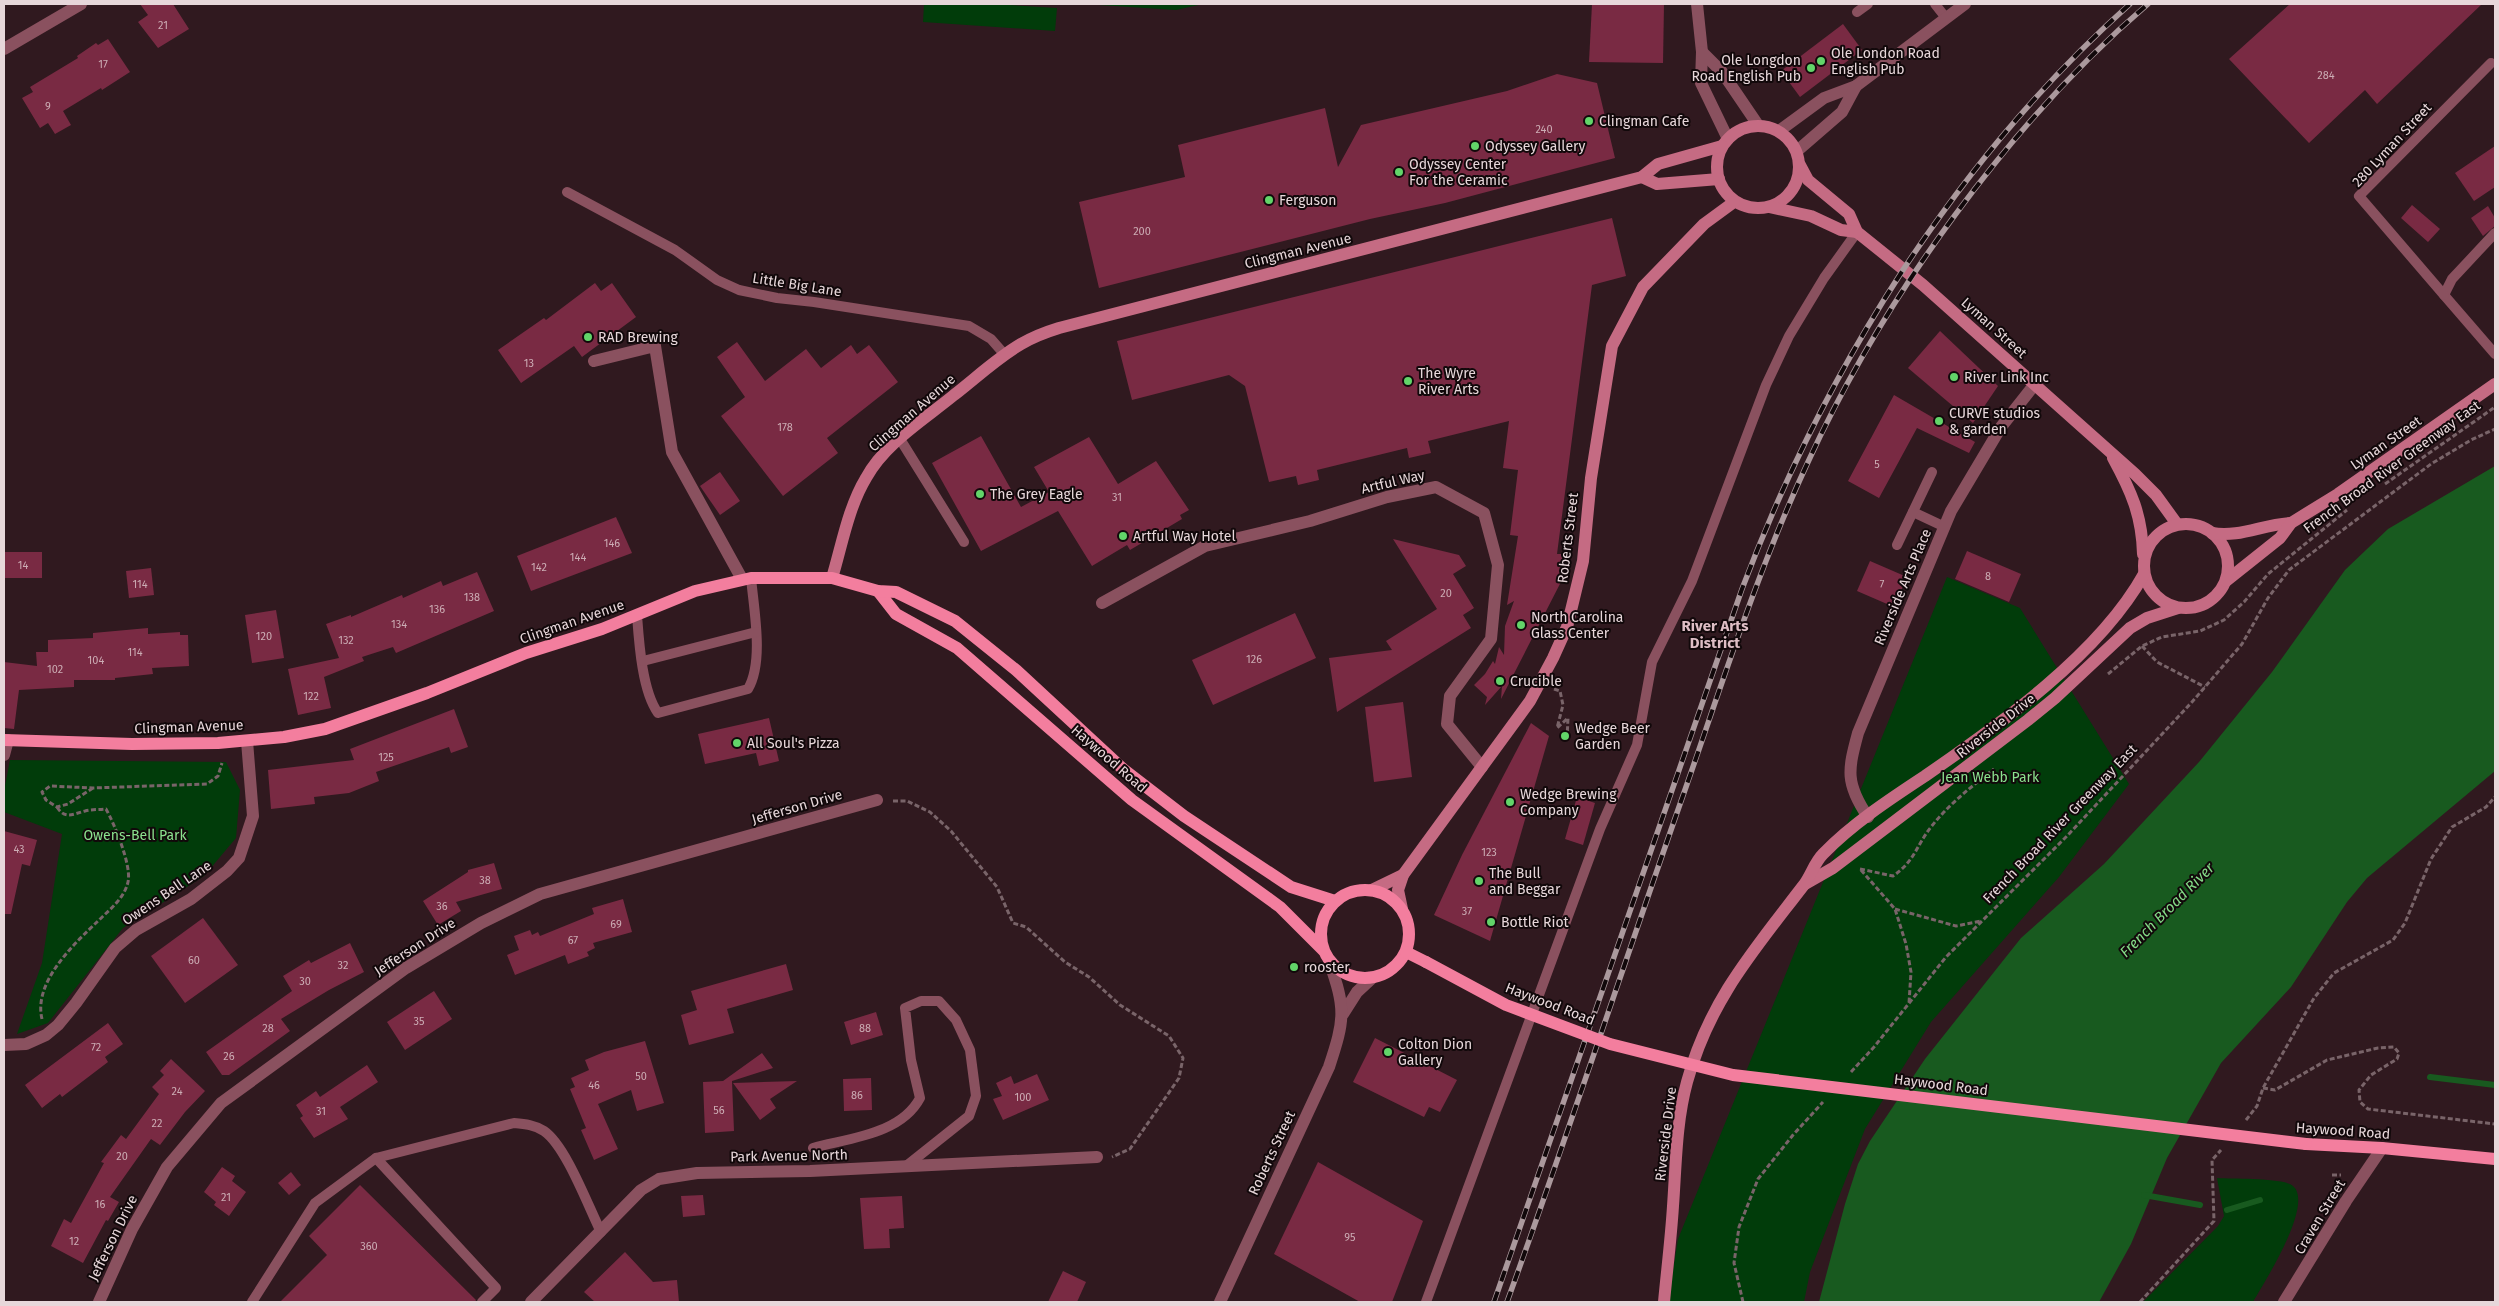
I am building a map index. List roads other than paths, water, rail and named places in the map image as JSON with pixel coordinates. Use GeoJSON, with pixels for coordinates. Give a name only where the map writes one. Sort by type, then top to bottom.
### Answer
{"type":"FeatureCollection","features":[{"type":"Feature","properties":{"kind":"main road"},"geometry":{"type":"LineString","coordinates":[[1758,125],[1779,131],[1790,140],[1797,152],[1800,166],[1798,180],[1792,192],[1782,202],[1769,207],[1756,209],[1734,202],[1724,190],[1719,178],[1718,162],[1725,142],[1742,129],[1758,125]]}},
{"type":"Feature","properties":{"kind":"main road","name":"Clingman Avenue"},"geometry":{"type":"LineString","coordinates":[[6,740],[132,744],[247,741],[325,729],[427,693],[526,653],[602,629],[696,591],[747,579],[832,578],[860,490],[881,458],[900,439],[1005,355],[1028,340],[1059,328],[1642,177],[1658,164],[1725,142]]}},
{"type":"Feature","properties":{"kind":"main road","name":"Lyman Street"},"geometry":{"type":"LineString","coordinates":[[1800,166],[1808,180],[1849,214],[1857,232],[1923,285],[2108,449],[2156,495],[2177,524]]}},
{"type":"Feature","properties":{"kind":"main road","name":"Clingman Avenue"},"geometry":{"type":"LineString","coordinates":[[1642,177],[1658,184],[1719,178]]}},
{"type":"Feature","properties":{"kind":"main road","name":"Roberts Street"},"geometry":{"type":"LineString","coordinates":[[1402,909],[1398,890],[1403,875],[1530,701],[1567,627],[1583,561],[1591,478],[1612,346],[1643,287],[1704,224],[1734,202]]}},
{"type":"Feature","properties":{"kind":"main road","name":"Lyman Street"},"geometry":{"type":"LineString","coordinates":[[1769,207],[1811,216],[1841,230],[1857,232]]}},
{"type":"Feature","properties":{"kind":"main road","name":"Lyman Street"},"geometry":{"type":"LineString","coordinates":[[2226,581],[2280,538],[2291,523],[2338,494],[2495,384]]}},
{"type":"Feature","properties":{"kind":"main road","name":"Lyman Street"},"geometry":{"type":"LineString","coordinates":[[2108,449],[2137,507],[2142,527],[2143,561]]}},
{"type":"Feature","properties":{"kind":"main road","name":"Lyman Street"},"geometry":{"type":"LineString","coordinates":[[2212,533],[2224,535],[2240,534],[2272,524],[2291,523]]}},
{"type":"Feature","properties":{"kind":"main road"},"geometry":{"type":"LineString","coordinates":[[2177,524],[2203,527],[2212,533],[2223,544],[2227,557],[2226,581],[2212,600],[2190,609],[2178,608],[2156,598],[2148,587],[2143,561],[2146,548],[2154,537],[2164,529],[2177,524]]}},
{"type":"Feature","properties":{"kind":"main road","name":"Riverside Drive"},"geometry":{"type":"LineString","coordinates":[[1664,1302],[1676,1151],[1686,1084],[1697,1050],[1713,1012],[1736,974],[1783,909],[1805,884],[1820,856],[1868,817],[1967,747],[2036,693],[2074,660],[2119,613],[2144,574]]}},
{"type":"Feature","properties":{"kind":"main road","name":"Haywood Road"},"geometry":{"type":"LineString","coordinates":[[832,578],[878,591],[896,592],[954,621],[1016,670],[1123,770],[1184,816],[1291,887],[1335,901]]}},
{"type":"Feature","properties":{"kind":"main road","name":"Haywood Road"},"geometry":{"type":"LineString","coordinates":[[878,591],[896,614],[958,648],[1132,800],[1280,907],[1323,950]]}},
{"type":"Feature","properties":{"kind":"main road","name":"Riverside Drive"},"geometry":{"type":"LineString","coordinates":[[1805,884],[1833,868],[2015,730],[2055,698],[2130,628],[2147,618],[2178,608]]}},
{"type":"Feature","properties":{"kind":"main road"},"geometry":{"type":"LineString","coordinates":[[1112,782],[1123,770]]}},
{"type":"Feature","properties":{"kind":"main road","name":"Roberts Street"},"geometry":{"type":"LineString","coordinates":[[1372,890],[1403,875]]}},
{"type":"Feature","properties":{"kind":"main road"},"geometry":{"type":"LineString","coordinates":[[1372,890],[1389,897],[1402,909],[1409,930],[1406,952],[1392,970],[1371,979],[1348,976],[1329,961],[1323,950],[1320,937],[1322,924],[1327,911],[1335,901],[1352,892],[1372,890]]}},
{"type":"Feature","properties":{"kind":"main road","name":"Haywood Road"},"geometry":{"type":"LineString","coordinates":[[1406,952],[1506,1005],[1610,1044],[1724,1073],[2306,1144],[2382,1148],[2495,1159]]}},
{"type":"Feature","properties":{"kind":"street"},"geometry":{"type":"LineString","coordinates":[[4,49],[80,4]]}},
{"type":"Feature","properties":{"kind":"street"},"geometry":{"type":"LineString","coordinates":[[1697,4],[1702,52],[1701,83],[1725,142]]}},
{"type":"Feature","properties":{"kind":"street"},"geometry":{"type":"LineString","coordinates":[[1779,131],[1824,98],[1856,86],[1965,4]]}},
{"type":"Feature","properties":{"kind":"street"},"geometry":{"type":"LineString","coordinates":[[1702,52],[1722,72],[1758,125]]}},
{"type":"Feature","properties":{"kind":"street"},"geometry":{"type":"LineString","coordinates":[[1797,152],[1842,112],[1856,86]]}},
{"type":"Feature","properties":{"kind":"street"},"geometry":{"type":"LineString","coordinates":[[594,361],[655,346],[672,452],[747,579]]}},
{"type":"Feature","properties":{"kind":"street","name":"Riverside Arts Place"},"geometry":{"type":"LineString","coordinates":[[1868,817],[1857,800],[1850,780],[1851,759],[1856,742],[1945,527],[1978,464],[2001,427],[2035,384]]}},
{"type":"Feature","properties":{"kind":"street","name":"Artful Way"},"geometry":{"type":"LineString","coordinates":[[1102,603],[1205,546],[1310,521],[1387,497],[1436,488],[1484,513],[1498,565],[1491,639],[1450,696],[1447,724],[1482,767]]}},
{"type":"Feature","properties":{"kind":"street"},"geometry":{"type":"LineString","coordinates":[[4,755],[6,740]]}},
{"type":"Feature","properties":{"kind":"street","name":"Owens Bell Lane"},"geometry":{"type":"LineString","coordinates":[[4,1045],[26,1044],[48,1033],[76,1003],[115,948],[136,930],[191,899],[227,871],[239,858],[252,816],[247,741]]}},
{"type":"Feature","properties":{"kind":"street","name":"Jefferson Drive"},"geometry":{"type":"LineString","coordinates":[[99,1302],[132,1228],[167,1167],[221,1103],[406,968],[481,923],[540,894],[877,800]]}},
{"type":"Feature","properties":{"kind":"street","name":"Roberts Street"},"geometry":{"type":"LineString","coordinates":[[1220,1302],[1329,1067],[1340,1034],[1343,1014],[1338,986],[1329,961]]}},
{"type":"Feature","properties":{"kind":"street","name":"Roberts Street"},"geometry":{"type":"LineString","coordinates":[[1343,1014],[1357,992],[1371,979]]}},
{"type":"Feature","properties":{"kind":"street","name":"Craven Street"},"geometry":{"type":"LineString","coordinates":[[2284,1302],[2346,1201],[2382,1148]]}},
{"type":"Feature","properties":{"kind":"street","name":"Park Avenue North"},"geometry":{"type":"LineString","coordinates":[[531,1302],[641,1190],[652,1182],[669,1176],[697,1173],[905,1167],[1097,1157]]}},
{"type":"Feature","properties":{"kind":"lane"},"geometry":{"type":"LineString","coordinates":[[1857,12],[1868,4]]}},
{"type":"Feature","properties":{"kind":"lane"},"geometry":{"type":"LineString","coordinates":[[1935,4],[1946,18]]}},
{"type":"Feature","properties":{"kind":"lane","name":"280 Lyman Street"},"geometry":{"type":"LineString","coordinates":[[2444,295],[2360,196],[2491,62]]}},
{"type":"Feature","properties":{"kind":"lane","name":"Little Big Lane"},"geometry":{"type":"LineString","coordinates":[[567,192],[675,250],[717,280],[740,290],[777,298],[968,326],[991,339],[1005,355]]}},
{"type":"Feature","properties":{"kind":"lane"},"geometry":{"type":"LineString","coordinates":[[1426,1302],[1600,829],[1637,745],[1652,662],[1692,581],[1763,394],[1785,345],[1824,278],[1857,232]]}},
{"type":"Feature","properties":{"kind":"lane"},"geometry":{"type":"LineString","coordinates":[[2495,233],[2452,279],[2444,295],[2495,354]]}},
{"type":"Feature","properties":{"kind":"lane"},"geometry":{"type":"LineString","coordinates":[[900,439],[964,542]]}},
{"type":"Feature","properties":{"kind":"lane"},"geometry":{"type":"LineString","coordinates":[[1897,544],[1932,472]]}},
{"type":"Feature","properties":{"kind":"lane"},"geometry":{"type":"LineString","coordinates":[[1913,512],[1945,527]]}},
{"type":"Feature","properties":{"kind":"lane"},"geometry":{"type":"LineString","coordinates":[[637,615],[650,702],[658,712],[748,689],[756,677],[756,632],[747,579]]}},
{"type":"Feature","properties":{"kind":"lane"},"geometry":{"type":"LineString","coordinates":[[643,661],[756,632]]}},
{"type":"Feature","properties":{"kind":"lane"},"geometry":{"type":"LineString","coordinates":[[813,1148],[876,1132],[908,1116],[920,1098],[911,1060],[905,1008],[921,1001],[939,1001],[956,1020],[970,1050],[976,1096],[969,1116],[905,1167]]}},
{"type":"Feature","properties":{"kind":"lane"},"geometry":{"type":"LineString","coordinates":[[252,1302],[315,1203],[376,1158],[514,1123],[530,1125],[545,1132],[561,1150],[601,1232]]}},
{"type":"Feature","properties":{"kind":"lane"},"geometry":{"type":"LineString","coordinates":[[376,1158],[496,1288],[482,1302]]}},
{"type":"Feature","properties":{"kind":"water","name":"French Broad River"},"geometry":{"type":"Polygon","coordinates":[[[2495,466],[2495,771],[2367,878],[2347,902],[2291,987],[2221,1063],[2167,1158],[2131,1244],[2099,1302],[1819,1302],[1845,1204],[1858,1164],[1870,1141],[1925,1059],[2021,938],[2104,864],[2199,762],[2272,672],[2345,570],[2388,529],[2495,466]]]}},
{"type":"Feature","properties":{"kind":"waterway"},"geometry":{"type":"LineString","coordinates":[[2430,1077],[2495,1085]]}},
{"type":"Feature","properties":{"kind":"waterway"},"geometry":{"type":"LineString","coordinates":[[2144,1195],[2200,1205]]}},
{"type":"Feature","properties":{"kind":"waterway"},"geometry":{"type":"LineString","coordinates":[[2227,1210],[2260,1200]]}},
{"type":"Feature","properties":{"kind":"railway"},"geometry":{"type":"LineString","coordinates":[[1494,1302],[1742,589],[1775,507],[1813,427],[1855,349],[1901,273],[1952,200],[2007,131],[2066,65],[2130,4]]}},
{"type":"Feature","properties":{"kind":"railway"},"geometry":{"type":"LineString","coordinates":[[1507,1302],[1743,623],[1790,502],[1808,462],[1839,400],[1874,338],[1912,276],[1955,215],[2000,157],[2048,102],[2097,51],[2148,4]]}},
{"type":"Feature","properties":{"kind":"place","name":"Ole London Road English Pub"},"geometry":{"type":"Point","coordinates":[1821,61]}},
{"type":"Feature","properties":{"kind":"place","name":"Ole Longdon Road English Pub"},"geometry":{"type":"Point","coordinates":[1811,68]}},
{"type":"Feature","properties":{"kind":"place","name":"Clingman Cafe"},"geometry":{"type":"Point","coordinates":[1589,121]}},
{"type":"Feature","properties":{"kind":"place","name":"Odyssey Gallery"},"geometry":{"type":"Point","coordinates":[1475,146]}},
{"type":"Feature","properties":{"kind":"place","name":"Odyssey Center For the Ceramic"},"geometry":{"type":"Point","coordinates":[1399,172]}},
{"type":"Feature","properties":{"kind":"place","name":"Ferguson"},"geometry":{"type":"Point","coordinates":[1269,200]}},
{"type":"Feature","properties":{"kind":"place","name":"RAD Brewing"},"geometry":{"type":"Point","coordinates":[588,337]}},
{"type":"Feature","properties":{"kind":"place","name":"River Link Inc"},"geometry":{"type":"Point","coordinates":[1954,377]}},
{"type":"Feature","properties":{"kind":"place","name":"The Wyre River Arts"},"geometry":{"type":"Point","coordinates":[1408,381]}},
{"type":"Feature","properties":{"kind":"place","name":"CURVE studios & garden"},"geometry":{"type":"Point","coordinates":[1939,421]}},
{"type":"Feature","properties":{"kind":"place","name":"The Grey Eagle"},"geometry":{"type":"Point","coordinates":[980,494]}},
{"type":"Feature","properties":{"kind":"place","name":"Artful Way Hotel"},"geometry":{"type":"Point","coordinates":[1123,536]}},
{"type":"Feature","properties":{"kind":"place","name":"North Carolina Glass Center"},"geometry":{"type":"Point","coordinates":[1521,625]}},
{"type":"Feature","properties":{"kind":"place","name":"Crucible"},"geometry":{"type":"Point","coordinates":[1500,681]}},
{"type":"Feature","properties":{"kind":"place","name":"Wedge Beer Garden"},"geometry":{"type":"Point","coordinates":[1565,736]}},
{"type":"Feature","properties":{"kind":"place","name":"All Soul's Pizza"},"geometry":{"type":"Point","coordinates":[737,743]}},
{"type":"Feature","properties":{"kind":"place","name":"Wedge Brewing Company"},"geometry":{"type":"Point","coordinates":[1510,802]}},
{"type":"Feature","properties":{"kind":"place","name":"The Bull and Beggar"},"geometry":{"type":"Point","coordinates":[1479,881]}},
{"type":"Feature","properties":{"kind":"place","name":"Bottle Riot"},"geometry":{"type":"Point","coordinates":[1491,922]}},
{"type":"Feature","properties":{"kind":"place","name":"rooster"},"geometry":{"type":"Point","coordinates":[1294,967]}},
{"type":"Feature","properties":{"kind":"place","name":"Colton Dion Gallery"},"geometry":{"type":"Point","coordinates":[1388,1052]}},
{"type":"Feature","properties":{"kind":"district","name":"River Arts District"},"geometry":{"type":"Point","coordinates":[1715,634]}},
{"type":"Feature","properties":{"kind":"park label","name":"Jean Webb Park"},"geometry":{"type":"Point","coordinates":[1990,777]}},
{"type":"Feature","properties":{"kind":"park label","name":"Owens-Bell Park"},"geometry":{"type":"Point","coordinates":[135,835]}}]}
